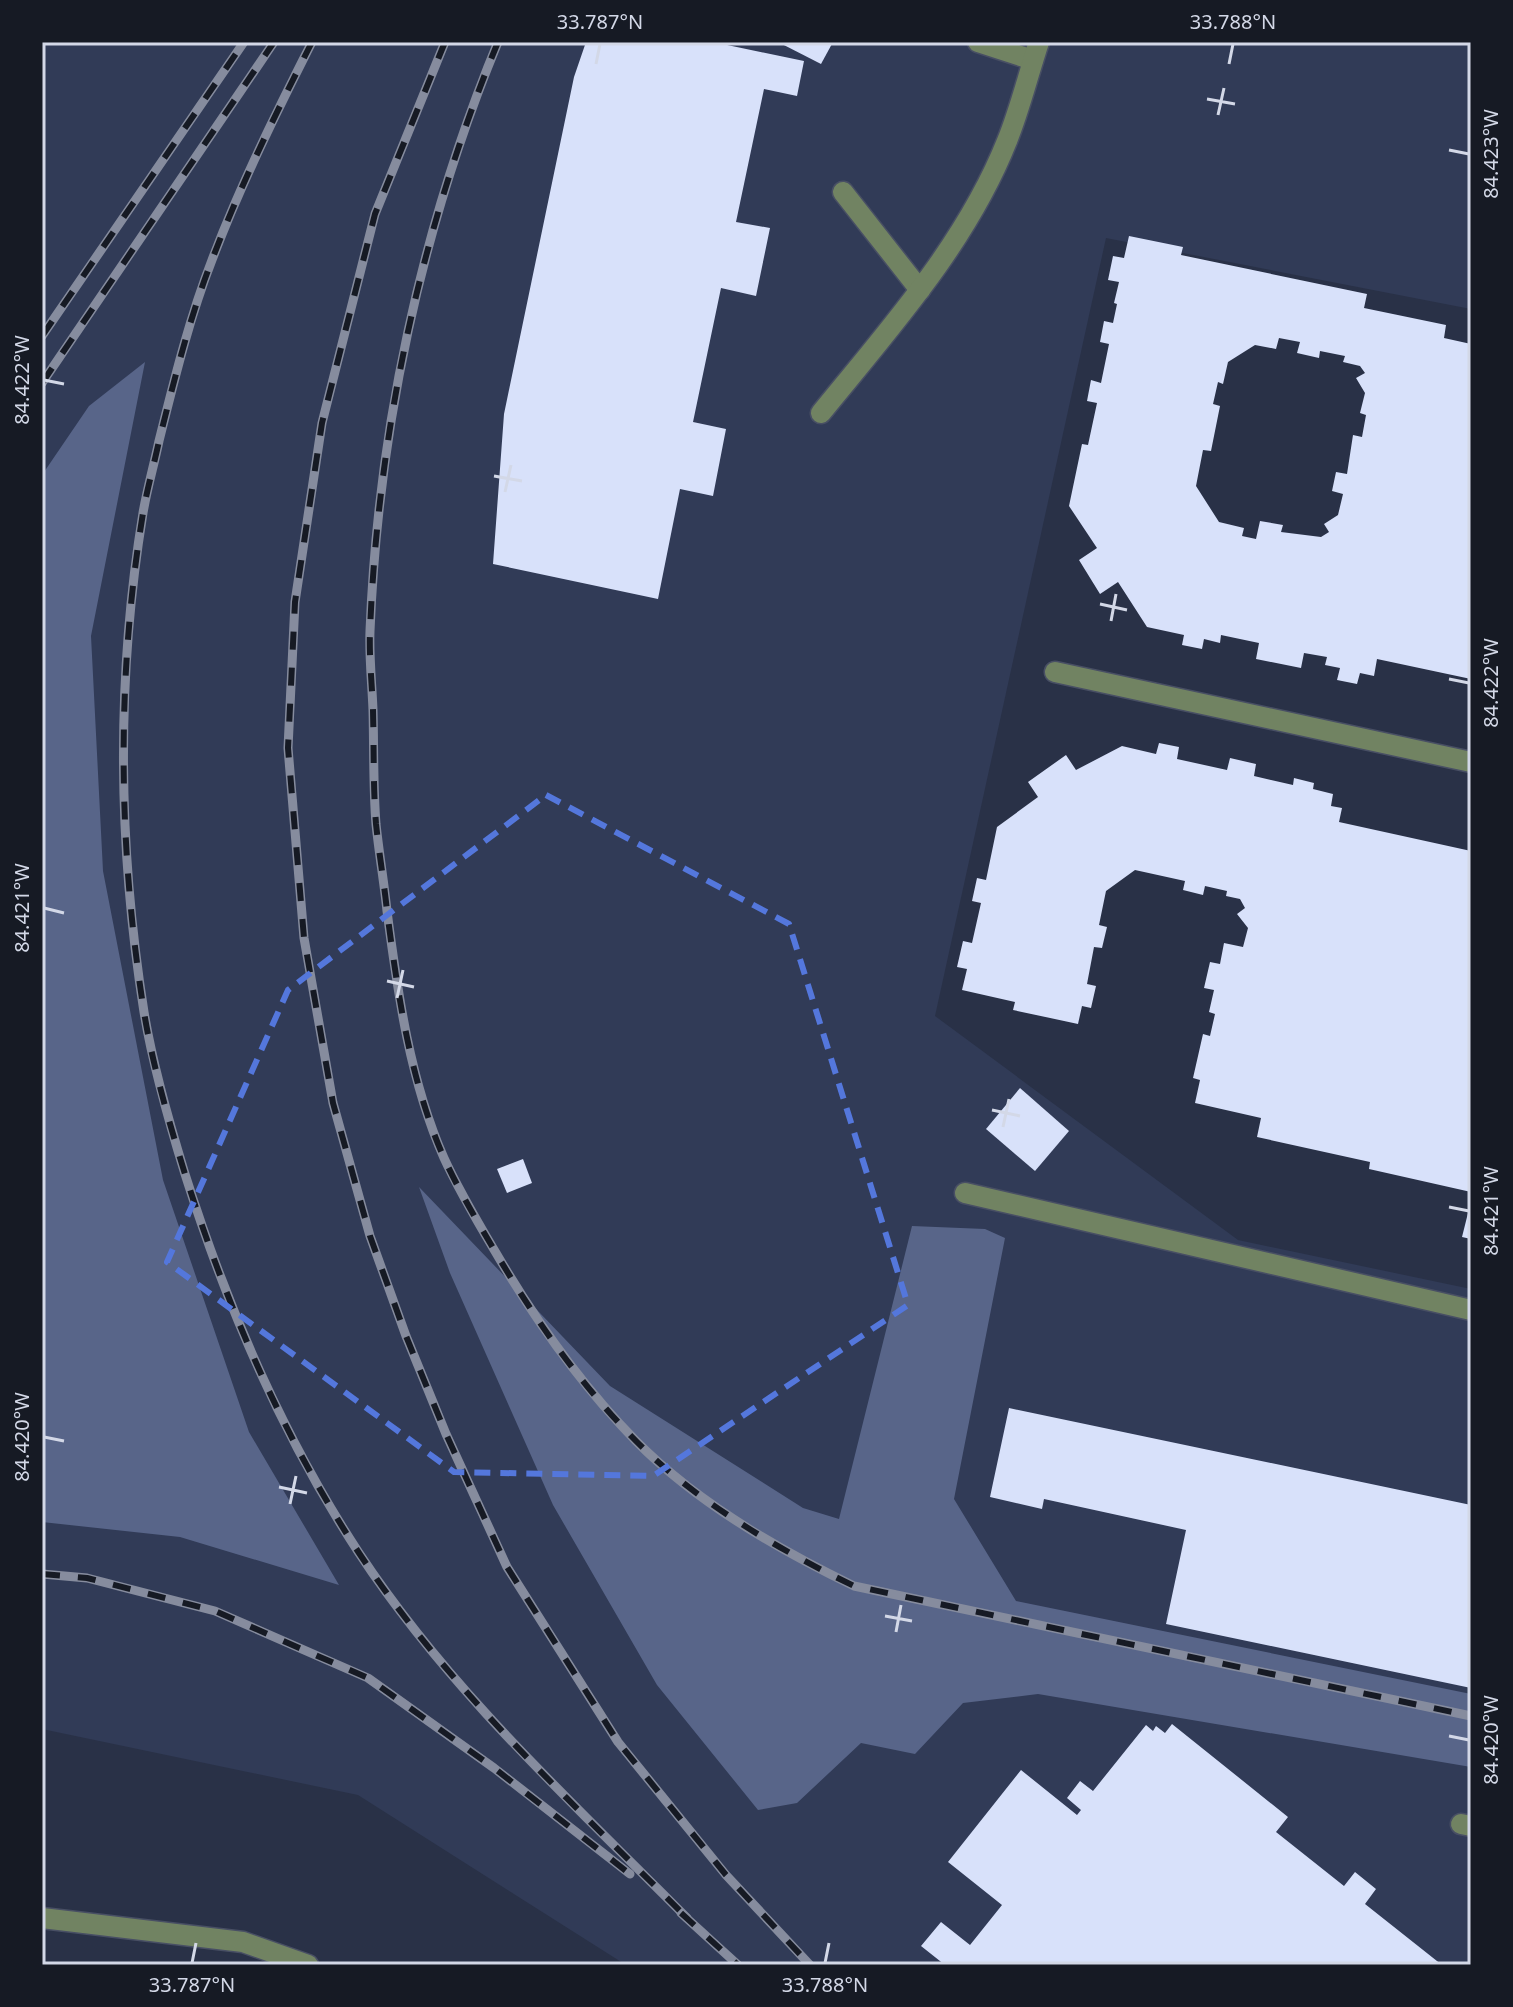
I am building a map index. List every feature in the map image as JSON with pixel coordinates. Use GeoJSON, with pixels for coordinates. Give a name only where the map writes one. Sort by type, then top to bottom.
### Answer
{"type":"FeatureCollection","features":[{"type":"Feature","properties":{"kind":"street"},"geometry":{"type":"LineString","coordinates":[[821,413],[920,290],[965,223],[1007,142],[1036,51],[978,42]]}},
{"type":"Feature","properties":{"kind":"street"},"geometry":{"type":"LineString","coordinates":[[843,192],[920,290]]}},
{"type":"Feature","properties":{"kind":"street"},"geometry":{"type":"LineString","coordinates":[[1055,672],[1471,762]]}},
{"type":"Feature","properties":{"kind":"street"},"geometry":{"type":"LineString","coordinates":[[965,1193],[1471,1310]]}},
{"type":"Feature","properties":{"kind":"street"},"geometry":{"type":"LineString","coordinates":[[42,1918],[243,1942],[308,1965]]}},
{"type":"Feature","properties":{"kind":"highlighted area"},"geometry":{"type":"Polygon","coordinates":[[[546,795],[789,924],[908,1305],[653,1476],[454,1472],[167,1262],[288,990],[546,795]]]}},
{"type":"Feature","properties":{"kind":"shaded area"},"geometry":{"type":"Polygon","coordinates":[[[42,42],[1471,42],[1471,309],[1106,238],[935,1016],[1238,1240],[1471,1289],[1471,1965],[626,1965],[358,1795],[42,1729],[42,42]]]}},
{"type":"Feature","properties":{"kind":"shaded area"},"geometry":{"type":"Polygon","coordinates":[[[145,362],[91,636],[103,871],[163,1180],[249,1432],[339,1585],[180,1537],[42,1522],[42,475],[89,406],[145,362]]]}},
{"type":"Feature","properties":{"kind":"shaded area"},"geometry":{"type":"Polygon","coordinates":[[[419,1187],[610,1386],[803,1508],[839,1519],[912,1226],[985,1229],[1005,1238],[954,1499],[1016,1601],[1471,1694],[1471,1767],[1038,1694],[963,1703],[915,1754],[861,1743],[797,1803],[758,1810],[657,1685],[553,1505],[450,1273],[419,1187]]]}},
{"type":"Feature","properties":{"kind":"building"},"geometry":{"type":"Polygon","coordinates":[[[586,42],[713,42],[804,61],[797,96],[764,89],[736,222],[770,228],[756,296],[721,288],[693,422],[726,429],[713,496],[680,489],[658,599],[493,564],[504,414],[574,77],[586,42]]]}},
{"type":"Feature","properties":{"kind":"building"},"geometry":{"type":"Polygon","coordinates":[[[778,42],[833,42],[821,64],[778,42]]]}},
{"type":"Feature","properties":{"kind":"building"},"geometry":{"type":"Polygon","coordinates":[[[1129,236],[1183,247],[1181,255],[1367,294],[1364,308],[1446,325],[1444,338],[1471,344],[1471,679],[1377,659],[1374,676],[1360,673],[1357,684],[1337,680],[1340,668],[1325,665],[1327,657],[1304,653],[1301,668],[1256,659],[1259,643],[1221,635],[1220,643],[1204,639],[1202,649],[1182,645],[1184,635],[1147,627],[1118,582],[1100,594],[1079,560],[1097,548],[1069,506],[1082,444],[1088,445],[1097,403],[1087,401],[1091,380],[1101,383],[1109,344],[1100,342],[1104,321],[1113,323],[1117,304],[1114,303],[1119,282],[1108,280],[1113,256],[1124,258],[1129,236]],[[1279,338],[1276,349],[1255,345],[1228,362],[1223,384],[1218,382],[1213,404],[1220,406],[1211,451],[1203,450],[1196,486],[1219,522],[1244,528],[1242,536],[1256,539],[1260,521],[1283,525],[1281,532],[1321,537],[1329,532],[1324,524],[1338,515],[1343,494],[1332,491],[1336,472],[1347,474],[1353,435],[1362,437],[1366,415],[1360,413],[1365,393],[1356,378],[1365,373],[1360,366],[1343,362],[1345,356],[1320,351],[1319,358],[1297,353],[1300,342],[1279,338]]]}},
{"type":"Feature","properties":{"kind":"building"},"geometry":{"type":"Polygon","coordinates":[[[1159,743],[1179,747],[1177,759],[1227,770],[1230,758],[1256,764],[1254,776],[1293,785],[1294,778],[1314,783],[1313,789],[1333,794],[1331,806],[1342,808],[1339,822],[1471,851],[1471,1192],[1369,1169],[1370,1162],[1257,1137],[1261,1118],[1195,1103],[1200,1080],[1193,1078],[1203,1034],[1210,1036],[1215,1014],[1209,1012],[1214,990],[1204,988],[1210,962],[1220,964],[1224,943],[1243,947],[1248,928],[1237,914],[1245,908],[1240,899],[1226,896],[1227,891],[1205,886],[1203,895],[1183,890],[1185,881],[1135,870],[1106,891],[1099,925],[1107,927],[1102,948],[1094,947],[1087,984],[1096,986],[1091,1008],[1082,1006],[1078,1024],[1013,1010],[1015,1002],[962,990],[967,969],[957,967],[963,941],[972,943],[981,903],[972,901],[977,878],[986,880],[997,827],[1038,797],[1028,782],[1066,755],[1076,770],[1122,746],[1156,754],[1159,743]]]}},
{"type":"Feature","properties":{"kind":"building"},"geometry":{"type":"Polygon","coordinates":[[[1020,1088],[1069,1131],[1035,1171],[986,1129],[1020,1088]]]}},
{"type":"Feature","properties":{"kind":"building"},"geometry":{"type":"Polygon","coordinates":[[[523,1159],[532,1183],[507,1193],[497,1169],[523,1159]]]}},
{"type":"Feature","properties":{"kind":"building"},"geometry":{"type":"Polygon","coordinates":[[[1471,1206],[1471,1239],[1462,1237],[1471,1206]]]}},
{"type":"Feature","properties":{"kind":"building"},"geometry":{"type":"Polygon","coordinates":[[[1009,1408],[1471,1505],[1471,1688],[1166,1624],[1186,1530],[1044,1499],[1042,1509],[990,1497],[1009,1408]]]}},
{"type":"Feature","properties":{"kind":"building"},"geometry":{"type":"Polygon","coordinates":[[[1172,1724],[1288,1817],[1276,1832],[1344,1886],[1355,1872],[1376,1889],[1365,1904],[1442,1965],[945,1965],[921,1946],[941,1922],[970,1945],[1002,1905],[948,1862],[1021,1770],[1077,1815],[1081,1810],[1067,1798],[1080,1781],[1093,1791],[1146,1725],[1153,1731],[1156,1726],[1165,1733],[1172,1724]]]}},
{"type":"Feature","properties":{"kind":"railway"},"geometry":{"type":"LineString","coordinates":[[42,336],[244,42]]}},
{"type":"Feature","properties":{"kind":"railway"},"geometry":{"type":"LineString","coordinates":[[42,383],[274,42]]}},
{"type":"Feature","properties":{"kind":"railway"},"geometry":{"type":"LineString","coordinates":[[312,42],[246,177],[204,282],[176,373],[143,513],[128,637],[124,762],[129,888],[148,1033],[179,1154],[219,1273],[259,1370],[331,1509],[395,1604],[472,1699],[687,1918]]}},
{"type":"Feature","properties":{"kind":"railway"},"geometry":{"type":"LineString","coordinates":[[445,42],[375,214],[322,423],[295,602],[288,748],[304,938],[333,1103],[370,1236],[406,1336],[446,1434],[507,1567],[618,1742],[726,1875],[810,1965]]}},
{"type":"Feature","properties":{"kind":"railway"},"geometry":{"type":"LineString","coordinates":[[498,42],[447,184],[408,331],[383,480],[370,641],[376,824],[401,1006],[414,1068],[432,1129],[477,1222],[562,1354],[636,1441],[711,1503],[767,1540],[825,1572],[854,1586],[1471,1716]]}},
{"type":"Feature","properties":{"kind":"railway"},"geometry":{"type":"LineString","coordinates":[[42,1574],[87,1578],[215,1611],[368,1678],[494,1768],[630,1874]]}},
{"type":"Feature","properties":{"kind":"railway"},"geometry":{"type":"LineString","coordinates":[[681,1913],[738,1965]]}}]}
